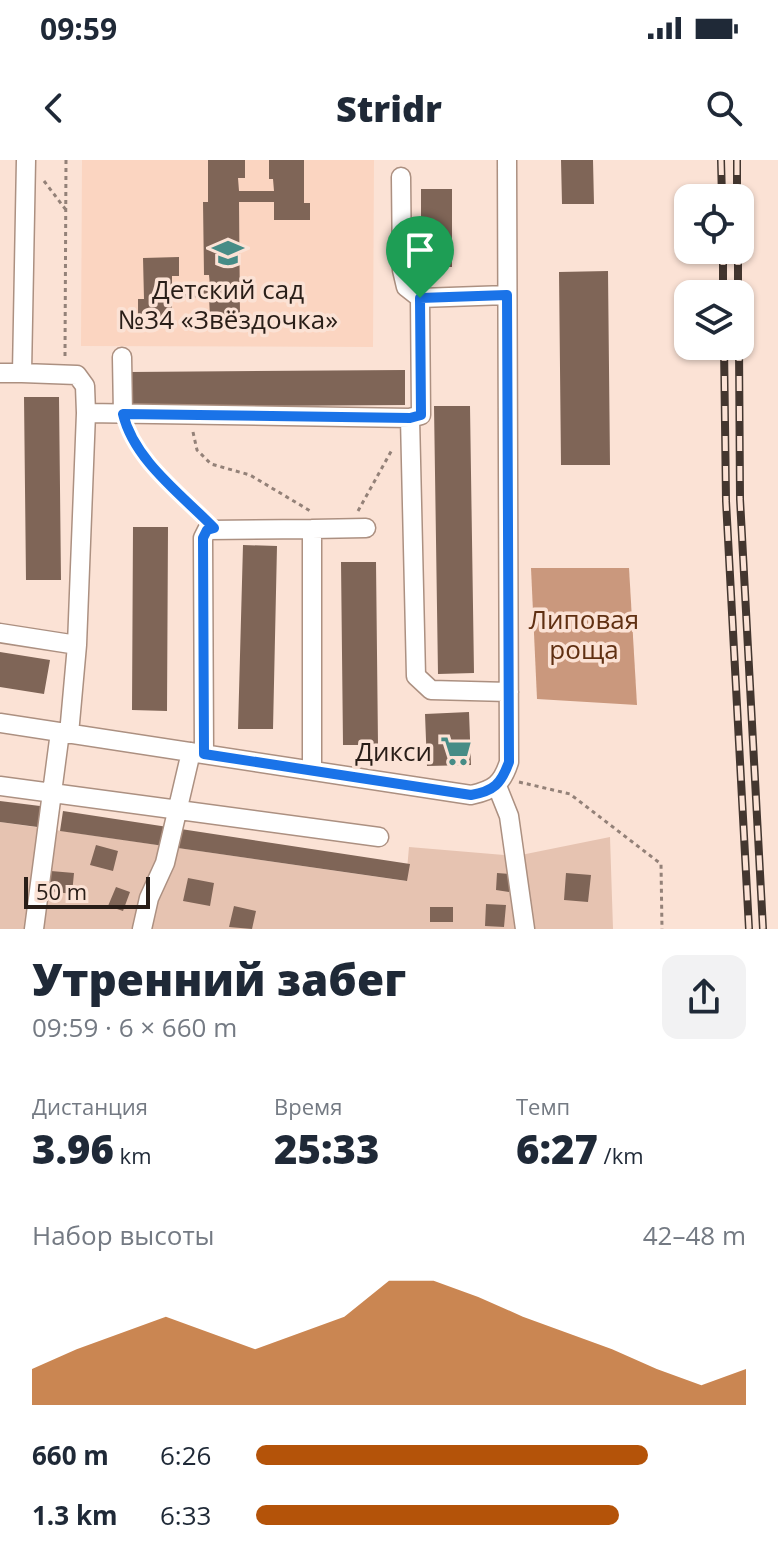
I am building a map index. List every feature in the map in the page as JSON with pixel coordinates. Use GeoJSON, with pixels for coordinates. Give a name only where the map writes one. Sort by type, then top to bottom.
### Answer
{"type":"FeatureCollection","features":[{"type":"Feature","properties":{"kind":"street"},"geometry":{"type":"LineString","coordinates":[[0,723],[471,795],[492,791],[509,762],[507,160]]}},
{"type":"Feature","properties":{"kind":"street"},"geometry":{"type":"LineString","coordinates":[[22,373],[32,166]]}},
{"type":"Feature","properties":{"kind":"street"},"geometry":{"type":"LineString","coordinates":[[401,177],[402,270],[406,287],[420,298],[507,295]]}},
{"type":"Feature","properties":{"kind":"street"},"geometry":{"type":"LineString","coordinates":[[86,413],[410,418],[421,415],[420,298]]}},
{"type":"Feature","properties":{"kind":"street"},"geometry":{"type":"LineString","coordinates":[[122,357],[123,414]]}},
{"type":"Feature","properties":{"kind":"street"},"geometry":{"type":"LineString","coordinates":[[0,373],[64,372],[77,375],[85,386],[77,645],[52,794],[34,929]]}},
{"type":"Feature","properties":{"kind":"street"},"geometry":{"type":"LineString","coordinates":[[410,418],[416,676],[431,690],[509,692]]}},
{"type":"Feature","properties":{"kind":"street"},"geometry":{"type":"LineString","coordinates":[[142,929],[149,898],[165,863],[177,811],[198,753],[203,538],[207,530],[350,528]]}},
{"type":"Feature","properties":{"kind":"street"},"geometry":{"type":"LineString","coordinates":[[312,529],[312,770]]}},
{"type":"Feature","properties":{"kind":"street"},"geometry":{"type":"LineString","coordinates":[[0,633],[77,645]]}},
{"type":"Feature","properties":{"kind":"street"},"geometry":{"type":"LineString","coordinates":[[500,782],[509,816],[525,929]]}},
{"type":"Feature","properties":{"kind":"street"},"geometry":{"type":"LineString","coordinates":[[0,786],[379,837]]}},
{"type":"Feature","properties":{"kind":"path"},"geometry":{"type":"LineString","coordinates":[[64,372],[66,160]]}},
{"type":"Feature","properties":{"kind":"path"},"geometry":{"type":"LineString","coordinates":[[32,166],[66,210]]}},
{"type":"Feature","properties":{"kind":"path"},"geometry":{"type":"LineString","coordinates":[[123,414],[128,434],[139,451],[214,528]]}},
{"type":"Feature","properties":{"kind":"path"},"geometry":{"type":"LineString","coordinates":[[191,415],[197,450],[211,464],[250,475],[350,528],[394,446]]}},
{"type":"Feature","properties":{"kind":"path"},"geometry":{"type":"LineString","coordinates":[[500,782],[570,794],[661,864],[662,929]]}},
{"type":"Feature","properties":{"kind":"shaded area","name":"Детский сад №34 «Звёздочка»"},"geometry":{"type":"Polygon","coordinates":[[[82,160],[374,160],[373,347],[81,346],[82,160]]]}},
{"type":"Feature","properties":{"kind":"shaded area"},"geometry":{"type":"Polygon","coordinates":[[[0,822],[406,881],[409,847],[516,856],[610,837],[613,929],[0,929],[0,822]]]}},
{"type":"Feature","properties":{"kind":"green space","name":"Липовая роща"},"geometry":{"type":"Polygon","coordinates":[[[531,568],[629,568],[637,705],[537,699],[531,568]]]}},
{"type":"Feature","properties":{"kind":"building"},"geometry":{"type":"Polygon","coordinates":[[[208,160],[245,160],[245,178],[238,178],[239,191],[274,191],[273,179],[269,179],[269,160],[304,160],[304,203],[310,203],[310,220],[274,220],[274,202],[239,202],[240,317],[210,317],[209,297],[172,298],[172,318],[138,318],[138,299],[144,299],[143,258],[179,257],[179,276],[172,276],[172,287],[210,286],[209,275],[204,275],[203,202],[208,202],[208,160]]]}},
{"type":"Feature","properties":{"kind":"building"},"geometry":{"type":"Polygon","coordinates":[[[561,160],[593,160],[594,204],[562,204],[561,160]]]}},
{"type":"Feature","properties":{"kind":"building"},"geometry":{"type":"Polygon","coordinates":[[[421,189],[452,189],[452,267],[421,267],[421,189]]]}},
{"type":"Feature","properties":{"kind":"building"},"geometry":{"type":"Polygon","coordinates":[[[608,271],[610,465],[561,465],[559,272],[608,271]]]}},
{"type":"Feature","properties":{"kind":"building"},"geometry":{"type":"Polygon","coordinates":[[[405,370],[405,405],[131,407],[130,372],[405,370]]]}},
{"type":"Feature","properties":{"kind":"building"},"geometry":{"type":"Polygon","coordinates":[[[24,397],[59,397],[61,580],[26,580],[24,397]]]}},
{"type":"Feature","properties":{"kind":"building"},"geometry":{"type":"Polygon","coordinates":[[[434,406],[470,406],[474,673],[438,674],[434,406]]]}},
{"type":"Feature","properties":{"kind":"building"},"geometry":{"type":"Polygon","coordinates":[[[133,527],[168,527],[167,711],[132,710],[133,527]]]}},
{"type":"Feature","properties":{"kind":"building"},"geometry":{"type":"Polygon","coordinates":[[[243,545],[277,546],[273,729],[238,729],[243,545]]]}},
{"type":"Feature","properties":{"kind":"building"},"geometry":{"type":"Polygon","coordinates":[[[341,562],[376,562],[378,745],[343,745],[341,562]]]}},
{"type":"Feature","properties":{"kind":"building"},"geometry":{"type":"Polygon","coordinates":[[[0,652],[50,660],[44,694],[0,687],[0,652]]]}},
{"type":"Feature","properties":{"kind":"building"},"geometry":{"type":"Polygon","coordinates":[[[469,712],[471,765],[427,766],[425,714],[469,712]]]}},
{"type":"Feature","properties":{"kind":"building"},"geometry":{"type":"Polygon","coordinates":[[[0,801],[48,807],[45,828],[0,822],[0,801]]]}},
{"type":"Feature","properties":{"kind":"building"},"geometry":{"type":"Polygon","coordinates":[[[63,811],[410,864],[407,881],[60,831],[63,811]]]}},
{"type":"Feature","properties":{"kind":"building"},"geometry":{"type":"Polygon","coordinates":[[[96,845],[118,851],[113,871],[90,865],[96,845]]]}},
{"type":"Feature","properties":{"kind":"building"},"geometry":{"type":"Polygon","coordinates":[[[51,871],[74,873],[72,894],[49,891],[51,871]]]}},
{"type":"Feature","properties":{"kind":"building"},"geometry":{"type":"Polygon","coordinates":[[[497,873],[511,874],[509,892],[496,890],[497,873]]]}},
{"type":"Feature","properties":{"kind":"building"},"geometry":{"type":"Polygon","coordinates":[[[566,873],[591,875],[588,902],[564,900],[566,873]]]}},
{"type":"Feature","properties":{"kind":"building"},"geometry":{"type":"Polygon","coordinates":[[[188,878],[214,883],[210,906],[183,901],[188,878]]]}},
{"type":"Feature","properties":{"kind":"building"},"geometry":{"type":"Polygon","coordinates":[[[116,887],[130,892],[123,911],[108,906],[116,887]]]}},
{"type":"Feature","properties":{"kind":"building"},"geometry":{"type":"Polygon","coordinates":[[[486,904],[506,905],[504,927],[485,926],[486,904]]]}},
{"type":"Feature","properties":{"kind":"building"},"geometry":{"type":"Polygon","coordinates":[[[234,906],[256,911],[252,929],[229,927],[234,906]]]}},
{"type":"Feature","properties":{"kind":"building"},"geometry":{"type":"Polygon","coordinates":[[[430,907],[453,907],[453,922],[430,922],[430,907]]]}},
{"type":"Feature","properties":{"kind":"railway"},"geometry":{"type":"LineString","coordinates":[[721,160],[722,184]]}},
{"type":"Feature","properties":{"kind":"railway"},"geometry":{"type":"LineString","coordinates":[[737,160],[737,184]]}},
{"type":"Feature","properties":{"kind":"railway"},"geometry":{"type":"LineString","coordinates":[[723,264],[723,280]]}},
{"type":"Feature","properties":{"kind":"railway"},"geometry":{"type":"LineString","coordinates":[[738,264],[738,280]]}},
{"type":"Feature","properties":{"kind":"railway"},"geometry":{"type":"LineString","coordinates":[[724,360],[726,501],[749,929]]}},
{"type":"Feature","properties":{"kind":"railway"},"geometry":{"type":"LineString","coordinates":[[739,360],[740,499],[763,929]]}},
{"type":"Feature","properties":{"kind":"place","name":"Детский сад №34 «Звёздочка»"},"geometry":{"type":"Point","coordinates":[228,253]}},
{"type":"Feature","properties":{"kind":"place","name":"Дикси"},"geometry":{"type":"Point","coordinates":[456,751]}},
{"type":"Feature","properties":{"kind":"route"},"geometry":{"type":"LineString","coordinates":[[507,295],[509,762],[503,778],[492,791],[471,795],[204,754],[203,538],[207,530],[214,528],[139,451],[128,434],[123,414],[410,418],[421,415],[420,298],[507,295]]}}]}
